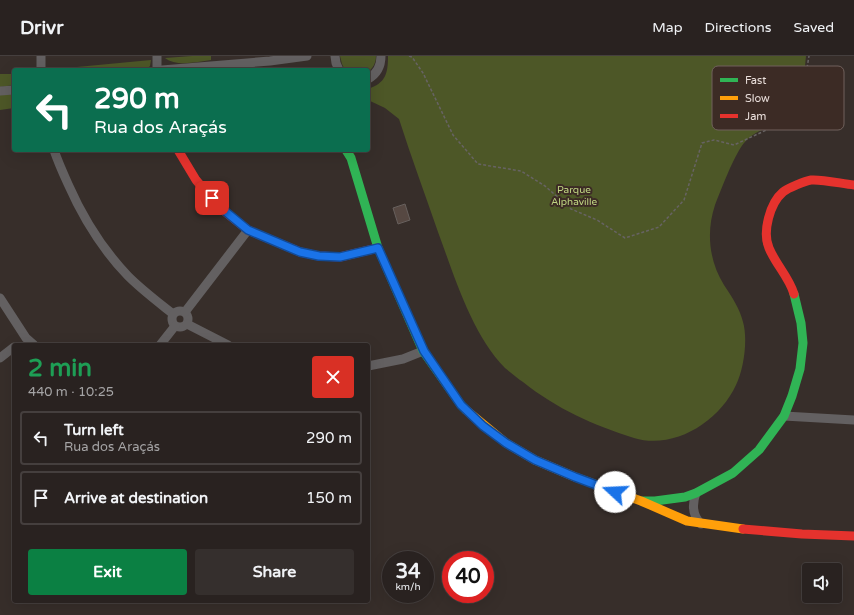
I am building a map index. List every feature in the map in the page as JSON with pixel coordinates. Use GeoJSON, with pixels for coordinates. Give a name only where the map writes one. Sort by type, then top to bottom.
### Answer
{"type":"FeatureCollection","features":[{"type":"Feature","properties":{"kind":"street"},"geometry":{"type":"LineString","coordinates":[[41,56],[41,68]]}},
{"type":"Feature","properties":{"kind":"street"},"geometry":{"type":"LineString","coordinates":[[157,56],[157,68]]}},
{"type":"Feature","properties":{"kind":"street"},"geometry":{"type":"LineString","coordinates":[[189,68],[270,62],[294,56],[307,56]]}},
{"type":"Feature","properties":{"kind":"street"},"geometry":{"type":"LineString","coordinates":[[335,56],[338,68]]}},
{"type":"Feature","properties":{"kind":"street"},"geometry":{"type":"LineString","coordinates":[[370,77],[378,70],[381,64],[381,56]]}},
{"type":"Feature","properties":{"kind":"street"},"geometry":{"type":"LineString","coordinates":[[0,91],[12,90]]}},
{"type":"Feature","properties":{"kind":"street"},"geometry":{"type":"LineString","coordinates":[[55,152],[75,200],[96,236],[127,276],[149,296],[173,314]]}},
{"type":"Feature","properties":{"kind":"street"},"geometry":{"type":"LineString","coordinates":[[179,152],[196,180],[220,207],[248,230],[300,252],[319,256],[340,257],[378,248]]}},
{"type":"Feature","properties":{"kind":"street"},"geometry":{"type":"LineString","coordinates":[[347,152],[351,158],[378,248],[424,351],[461,405],[483,426],[506,443],[535,460],[687,521],[701,524],[802,534],[854,536]]}},
{"type":"Feature","properties":{"kind":"street"},"geometry":{"type":"LineString","coordinates":[[641,502],[685,497],[696,493],[733,473],[759,450],[784,416],[800,369],[803,344],[801,323],[791,283],[769,248],[766,234],[768,220],[773,206],[783,192],[796,185],[811,180],[854,185]]}},
{"type":"Feature","properties":{"kind":"street"},"geometry":{"type":"LineString","coordinates":[[185,312],[248,230]]}},
{"type":"Feature","properties":{"kind":"street"},"geometry":{"type":"LineString","coordinates":[[0,298],[26,338],[32,343]]}},
{"type":"Feature","properties":{"kind":"street"},"geometry":{"type":"LineString","coordinates":[[173,314],[179,311],[185,312]]}},
{"type":"Feature","properties":{"kind":"street"},"geometry":{"type":"LineString","coordinates":[[185,312],[188,318],[187,324]]}},
{"type":"Feature","properties":{"kind":"street"},"geometry":{"type":"LineString","coordinates":[[173,314],[172,320],[175,326]]}},
{"type":"Feature","properties":{"kind":"street"},"geometry":{"type":"LineString","coordinates":[[175,326],[181,327],[187,324]]}},
{"type":"Feature","properties":{"kind":"street"},"geometry":{"type":"LineString","coordinates":[[187,324],[224,343]]}},
{"type":"Feature","properties":{"kind":"street"},"geometry":{"type":"LineString","coordinates":[[162,343],[175,326]]}},
{"type":"Feature","properties":{"kind":"street"},"geometry":{"type":"LineString","coordinates":[[19,343],[26,338]]}},
{"type":"Feature","properties":{"kind":"street"},"geometry":{"type":"LineString","coordinates":[[0,358],[12,349]]}},
{"type":"Feature","properties":{"kind":"street"},"geometry":{"type":"LineString","coordinates":[[370,366],[403,359],[424,351]]}},
{"type":"Feature","properties":{"kind":"street"},"geometry":{"type":"LineString","coordinates":[[784,416],[854,420]]}},
{"type":"Feature","properties":{"kind":"street"},"geometry":{"type":"LineString","coordinates":[[696,493],[693,510],[696,519],[701,524]]}},
{"type":"Feature","properties":{"kind":"path"},"geometry":{"type":"LineString","coordinates":[[411,56],[423,73],[453,135],[478,164],[521,171],[545,186],[571,209],[597,220],[625,238],[659,227],[684,200],[702,143],[714,140],[734,145],[766,130]]}},
{"type":"Feature","properties":{"kind":"path"},"geometry":{"type":"LineString","coordinates":[[807,66],[809,56]]}},
{"type":"Feature","properties":{"kind":"green space"},"geometry":{"type":"Polygon","coordinates":[[[211,56],[211,60],[181,63],[170,61],[165,58],[211,56]]]}},
{"type":"Feature","properties":{"kind":"green space"},"geometry":{"type":"Polygon","coordinates":[[[340,56],[376,56],[374,65],[370,70],[370,68],[344,68],[340,56]]]}},
{"type":"Feature","properties":{"kind":"green space","name":"Parque Alphaville"},"geometry":{"type":"Polygon","coordinates":[[[388,56],[806,56],[805,66],[712,66],[712,130],[762,130],[753,135],[740,148],[715,205],[710,226],[710,246],[715,266],[719,276],[740,312],[745,337],[743,363],[739,378],[719,411],[694,430],[679,436],[664,440],[649,441],[634,438],[604,428],[562,408],[536,392],[505,368],[483,339],[465,304],[438,232],[399,119],[385,108],[370,101],[370,88],[379,84],[385,77],[388,56]]]}},
{"type":"Feature","properties":{"kind":"green space"},"geometry":{"type":"Polygon","coordinates":[[[151,60],[148,68],[66,68],[151,60]]]}},
{"type":"Feature","properties":{"kind":"green space"},"geometry":{"type":"Polygon","coordinates":[[[0,74],[12,74],[12,85],[0,87],[0,74]]]}},
{"type":"Feature","properties":{"kind":"green space"},"geometry":{"type":"Polygon","coordinates":[[[12,94],[12,108],[0,110],[0,95],[12,94]]]}},
{"type":"Feature","properties":{"kind":"building"},"geometry":{"type":"Polygon","coordinates":[[[405,204],[410,220],[398,224],[393,208],[405,204]]]}},
{"type":"Feature","properties":{"kind":"traffic: fast"},"geometry":{"type":"LineString","coordinates":[[347,152],[351,158],[378,248],[423,351],[466,410]]}},
{"type":"Feature","properties":{"kind":"traffic: fast"},"geometry":{"type":"LineString","coordinates":[[643,501],[685,497],[696,493],[733,473],[759,450],[784,416],[800,369],[803,343],[801,323],[794,294]]}},
{"type":"Feature","properties":{"kind":"traffic: slow"},"geometry":{"type":"LineString","coordinates":[[466,410],[506,443],[535,460],[575,477],[641,501],[687,521],[743,529]]}},
{"type":"Feature","properties":{"kind":"traffic: jam"},"geometry":{"type":"LineString","coordinates":[[179,152],[196,180],[219,207],[248,230],[300,252],[319,256],[340,257],[378,248]]}},
{"type":"Feature","properties":{"kind":"traffic: jam"},"geometry":{"type":"LineString","coordinates":[[794,294],[789,282],[772,254],[767,241],[766,234],[768,218],[774,203],[785,190],[811,180],[854,185]]}},
{"type":"Feature","properties":{"kind":"traffic: jam"},"geometry":{"type":"LineString","coordinates":[[743,529],[802,534],[854,536]]}},
{"type":"Feature","properties":{"kind":"route"},"geometry":{"type":"LineString","coordinates":[[212,198],[220,207],[248,230],[300,252],[319,256],[340,257],[378,248],[424,351],[461,405],[483,426],[506,443],[535,460],[615,492]]}}]}
